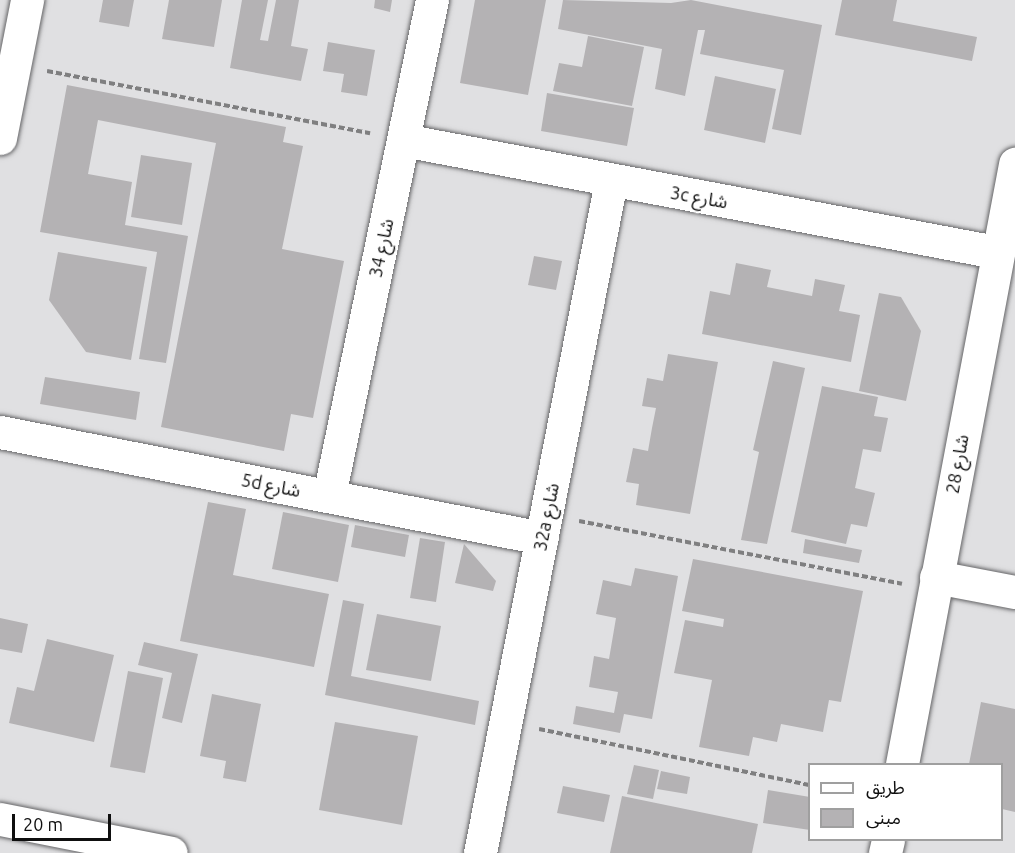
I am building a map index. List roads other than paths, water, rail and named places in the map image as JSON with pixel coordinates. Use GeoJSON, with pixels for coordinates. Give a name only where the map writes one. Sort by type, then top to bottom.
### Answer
{"type":"FeatureCollection","features":[{"type":"Feature","properties":{"kind":"street"},"geometry":{"type":"LineString","coordinates":[[0,138],[27,0]]}},
{"type":"Feature","properties":{"kind":"street","name":"شارع 34"},"geometry":{"type":"LineString","coordinates":[[329,496],[432,0]]}},
{"type":"Feature","properties":{"kind":"street","name":"3c شارع"},"geometry":{"type":"LineString","coordinates":[[403,140],[611,181],[1004,238]]}},
{"type":"Feature","properties":{"kind":"street","name":"شارع 28"},"geometry":{"type":"LineString","coordinates":[[902,763],[935,584],[1004,238],[1015,164]]}},
{"type":"Feature","properties":{"kind":"street","name":"32a شارع"},"geometry":{"type":"LineString","coordinates":[[480,853],[611,181]]}},
{"type":"Feature","properties":{"kind":"street","name":"5d شارع"},"geometry":{"type":"LineString","coordinates":[[0,432],[329,496],[544,526]]}},
{"type":"Feature","properties":{"kind":"street"},"geometry":{"type":"LineString","coordinates":[[935,584],[1015,592]]}},
{"type":"Feature","properties":{"kind":"street"},"geometry":{"type":"LineString","coordinates":[[0,819],[171,853]]}}]}
